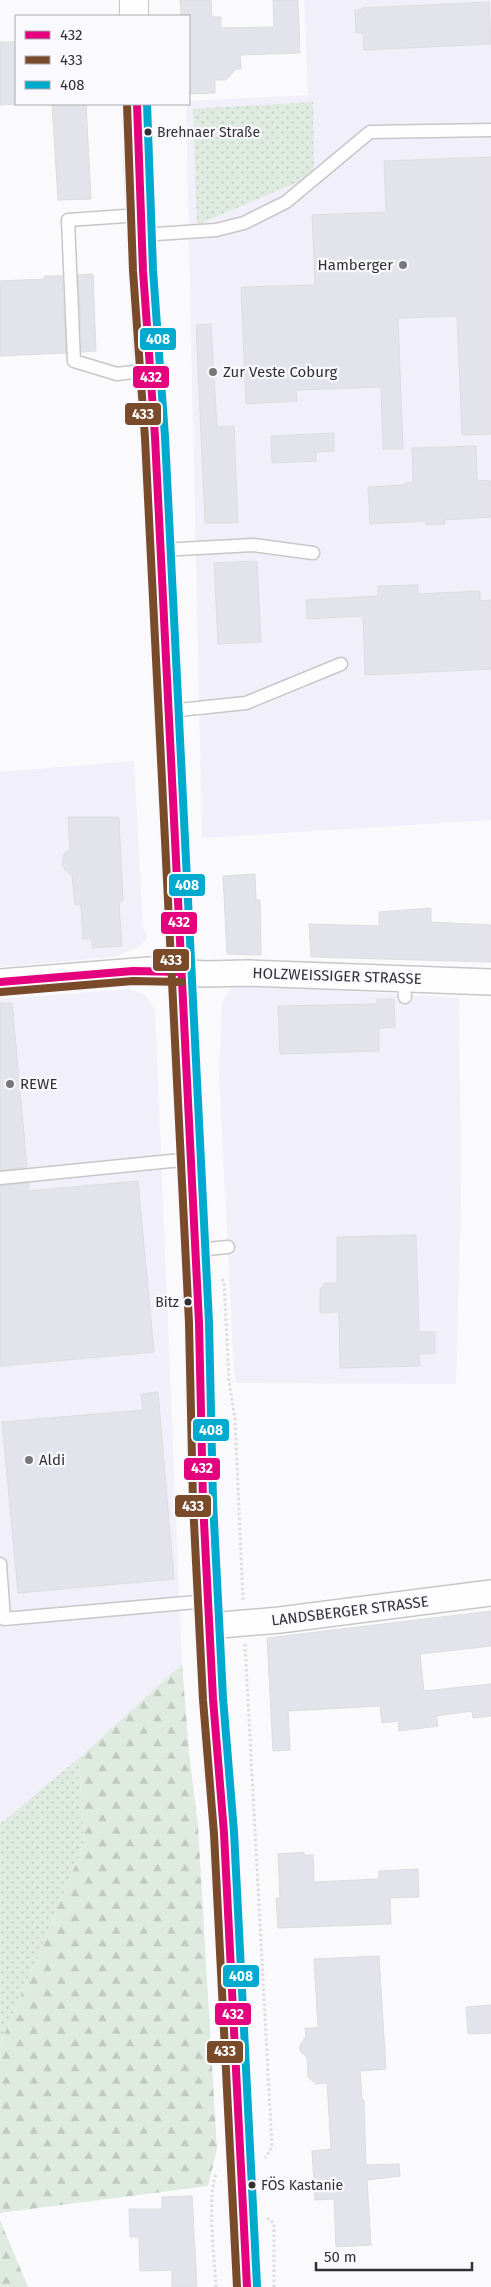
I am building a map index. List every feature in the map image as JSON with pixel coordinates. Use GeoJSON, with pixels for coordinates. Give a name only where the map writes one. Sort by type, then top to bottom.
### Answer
{"type":"FeatureCollection","features":[{"type":"Feature","properties":{"kind":"main road"},"geometry":{"type":"LineString","coordinates":[[134,0],[134,15]]}},
{"type":"Feature","properties":{"kind":"main road"},"geometry":{"type":"LineString","coordinates":[[137,105],[140,225],[161,550],[192,1159],[208,1613],[215,1733],[224,1833],[246,2287]]}},
{"type":"Feature","properties":{"kind":"street","name":"HOLZWEISSIGER STRASSE"},"geometry":{"type":"LineString","coordinates":[[0,982],[132,971],[182,972],[404,987],[491,982]]}},
{"type":"Feature","properties":{"kind":"street","name":"LANDSBERGER STRASSE"},"geometry":{"type":"LineString","coordinates":[[208,1613],[244,1623],[491,1593]]}},
{"type":"Feature","properties":{"kind":"lane"},"geometry":{"type":"LineString","coordinates":[[149,370],[117,374],[74,361],[68,220],[216,230],[244,223],[286,202],[370,132],[491,130]]}},
{"type":"Feature","properties":{"kind":"lane"},"geometry":{"type":"LineString","coordinates":[[161,550],[253,545],[313,553]]}},
{"type":"Feature","properties":{"kind":"lane"},"geometry":{"type":"LineString","coordinates":[[169,711],[246,703],[341,664]]}},
{"type":"Feature","properties":{"kind":"lane"},"geometry":{"type":"LineString","coordinates":[[0,1178],[192,1159]]}},
{"type":"Feature","properties":{"kind":"lane"},"geometry":{"type":"LineString","coordinates":[[196,1250],[228,1247]]}},
{"type":"Feature","properties":{"kind":"lane"},"geometry":{"type":"LineString","coordinates":[[0,1564],[4,1619],[208,1613]]}},
{"type":"Feature","properties":{"kind":"path"},"geometry":{"type":"LineString","coordinates":[[219,1276],[224,1282],[229,1381],[235,1419],[272,2147],[264,2158]]}},
{"type":"Feature","properties":{"kind":"path"},"geometry":{"type":"LineString","coordinates":[[267,2217],[274,2223],[274,2287]]}},
{"type":"Feature","properties":{"kind":"shaded area"},"geometry":{"type":"Polygon","coordinates":[[[304,0],[491,0],[491,820],[202,838],[186,105],[190,105],[190,101],[308,95],[304,0]]]}},
{"type":"Feature","properties":{"kind":"shaded area"},"geometry":{"type":"Polygon","coordinates":[[[134,761],[143,928],[148,936],[141,946],[114,957],[0,967],[0,772],[134,761]]]}},
{"type":"Feature","properties":{"kind":"shaded area"},"geometry":{"type":"Polygon","coordinates":[[[234,984],[459,998],[461,1200],[456,1384],[236,1383],[219,1075],[222,1002],[234,984]]]}},
{"type":"Feature","properties":{"kind":"shaded area"},"geometry":{"type":"Polygon","coordinates":[[[129,989],[144,994],[155,1009],[182,1664],[79,1758],[0,1824],[0,999],[129,989]]]}},
{"type":"Feature","properties":{"kind":"green space"},"geometry":{"type":"Polygon","coordinates":[[[313,102],[314,175],[197,225],[193,109],[313,102]]]}},
{"type":"Feature","properties":{"kind":"green space"},"geometry":{"type":"Polygon","coordinates":[[[182,1664],[189,1752],[198,1826],[217,2149],[208,2186],[0,2213],[0,2045],[84,1845],[79,1758],[182,1664]]]}},
{"type":"Feature","properties":{"kind":"green space"},"geometry":{"type":"Polygon","coordinates":[[[79,1758],[84,1845],[0,2045],[0,1824],[79,1758]]]}},
{"type":"Feature","properties":{"kind":"green space"},"geometry":{"type":"Polygon","coordinates":[[[0,2220],[28,2287],[0,2287],[0,2220]]]}},
{"type":"Feature","properties":{"kind":"building"},"geometry":{"type":"Polygon","coordinates":[[[180,0],[211,0],[212,17],[221,17],[221,28],[274,27],[273,0],[298,0],[300,53],[240,55],[241,69],[236,69],[226,80],[215,80],[215,93],[190,94],[190,15],[181,15],[180,0]]]}},
{"type":"Feature","properties":{"kind":"building"},"geometry":{"type":"Polygon","coordinates":[[[489,2],[491,44],[364,50],[363,33],[356,33],[355,10],[362,10],[362,8],[489,2]]]}},
{"type":"Feature","properties":{"kind":"building"},"geometry":{"type":"Polygon","coordinates":[[[0,42],[15,42],[15,104],[0,105],[0,42]]]}},
{"type":"Feature","properties":{"kind":"building"},"geometry":{"type":"Polygon","coordinates":[[[52,105],[86,105],[91,199],[58,200],[52,105]]]}},
{"type":"Feature","properties":{"kind":"building"},"geometry":{"type":"Polygon","coordinates":[[[491,157],[491,434],[462,435],[457,316],[398,318],[403,449],[383,449],[381,387],[296,390],[297,401],[246,404],[241,287],[315,285],[312,215],[386,212],[384,161],[491,157]]]}},
{"type":"Feature","properties":{"kind":"building"},"geometry":{"type":"Polygon","coordinates":[[[93,274],[96,351],[82,352],[78,275],[93,274]]]}},
{"type":"Feature","properties":{"kind":"building"},"geometry":{"type":"Polygon","coordinates":[[[44,276],[62,276],[66,353],[0,356],[0,281],[45,279],[44,276]]]}},
{"type":"Feature","properties":{"kind":"building"},"geometry":{"type":"Polygon","coordinates":[[[211,324],[217,427],[234,426],[238,523],[205,523],[196,325],[211,324]]]}},
{"type":"Feature","properties":{"kind":"building"},"geometry":{"type":"Polygon","coordinates":[[[334,433],[334,451],[316,452],[316,461],[272,463],[271,436],[334,433]]]}},
{"type":"Feature","properties":{"kind":"building"},"geometry":{"type":"Polygon","coordinates":[[[476,446],[477,480],[491,481],[491,517],[444,520],[445,524],[426,525],[426,521],[370,524],[368,487],[413,483],[412,448],[476,446]]]}},
{"type":"Feature","properties":{"kind":"building"},"geometry":{"type":"Polygon","coordinates":[[[257,561],[261,642],[218,644],[214,563],[257,561]]]}},
{"type":"Feature","properties":{"kind":"building"},"geometry":{"type":"Polygon","coordinates":[[[418,585],[418,594],[480,591],[480,601],[491,600],[491,669],[365,675],[363,616],[307,619],[306,600],[378,596],[378,586],[418,585]]]}},
{"type":"Feature","properties":{"kind":"building"},"geometry":{"type":"Polygon","coordinates":[[[68,817],[119,817],[123,901],[119,903],[122,946],[92,948],[92,939],[83,939],[81,905],[75,905],[72,875],[65,870],[62,863],[64,854],[70,849],[68,817]]]}},
{"type":"Feature","properties":{"kind":"building"},"geometry":{"type":"Polygon","coordinates":[[[255,874],[256,900],[260,900],[261,955],[227,954],[223,876],[255,874]]]}},
{"type":"Feature","properties":{"kind":"building"},"geometry":{"type":"Polygon","coordinates":[[[431,908],[431,922],[491,925],[491,962],[311,957],[309,924],[379,926],[379,912],[431,908]]]}},
{"type":"Feature","properties":{"kind":"building"},"geometry":{"type":"Polygon","coordinates":[[[377,999],[394,999],[395,1027],[379,1028],[379,1051],[280,1054],[278,1006],[377,1004],[377,999]]]}},
{"type":"Feature","properties":{"kind":"building","name":"REWE"},"geometry":{"type":"Polygon","coordinates":[[[0,1003],[12,1003],[27,1167],[0,1170],[0,1003]]]}},
{"type":"Feature","properties":{"kind":"building"},"geometry":{"type":"Polygon","coordinates":[[[138,1181],[154,1352],[0,1366],[0,1186],[28,1183],[29,1191],[138,1181]]]}},
{"type":"Feature","properties":{"kind":"building"},"geometry":{"type":"Polygon","coordinates":[[[416,1235],[419,1332],[435,1332],[435,1353],[419,1354],[420,1366],[340,1368],[339,1312],[320,1313],[320,1289],[325,1283],[337,1283],[337,1237],[416,1235]]]}},
{"type":"Feature","properties":{"kind":"building"},"geometry":{"type":"Polygon","coordinates":[[[158,1392],[174,1579],[18,1593],[2,1422],[143,1410],[141,1394],[158,1392]]]}},
{"type":"Feature","properties":{"kind":"building"},"geometry":{"type":"Polygon","coordinates":[[[491,1611],[491,1646],[420,1654],[424,1691],[491,1684],[491,1716],[473,1718],[472,1711],[436,1716],[438,1726],[399,1731],[398,1721],[382,1723],[380,1706],[288,1711],[290,1750],[273,1751],[267,1638],[491,1611]]]}},
{"type":"Feature","properties":{"kind":"building"},"geometry":{"type":"Polygon","coordinates":[[[304,1852],[304,1855],[313,1855],[314,1882],[379,1879],[379,1871],[418,1869],[419,1897],[390,1898],[391,1924],[278,1928],[276,1898],[280,1898],[278,1854],[304,1852]]]}},
{"type":"Feature","properties":{"kind":"building"},"geometry":{"type":"Polygon","coordinates":[[[379,1956],[386,2069],[360,2071],[362,2100],[364,2100],[366,2165],[399,2164],[400,2176],[367,2180],[371,2245],[336,2247],[334,2199],[315,2200],[312,2151],[331,2149],[327,2083],[316,2084],[308,2077],[307,2057],[301,2052],[299,2047],[306,2036],[305,2028],[318,2028],[314,1959],[379,1956]]]}},
{"type":"Feature","properties":{"kind":"building"},"geometry":{"type":"Polygon","coordinates":[[[491,2005],[491,2033],[468,2034],[466,2007],[491,2005]]]}},
{"type":"Feature","properties":{"kind":"building"},"geometry":{"type":"Polygon","coordinates":[[[192,2196],[197,2287],[172,2287],[172,2270],[140,2271],[139,2237],[130,2237],[129,2209],[162,2209],[162,2197],[192,2196]]]}},
{"type":"Feature","properties":{"kind":"transit line","name":"433"},"geometry":{"type":"LineString","coordinates":[[127,105],[133,271],[145,438],[189,1323],[193,1503],[203,1700],[214,1834],[237,2287]]}},
{"type":"Feature","properties":{"kind":"transit line","name":"432"},"geometry":{"type":"LineString","coordinates":[[137,105],[143,271],[155,437],[199,1323],[203,1502],[213,1699],[224,1833],[247,2287]]}},
{"type":"Feature","properties":{"kind":"transit line","name":"408"},"geometry":{"type":"LineString","coordinates":[[147,105],[153,270],[165,437],[209,1323],[213,1502],[223,1698],[234,1832],[257,2286]]}},
{"type":"Feature","properties":{"kind":"transit line","name":"432"},"geometry":{"type":"LineString","coordinates":[[0,982],[133,971],[182,972]]}},
{"type":"Feature","properties":{"kind":"transit line","name":"433"},"geometry":{"type":"LineString","coordinates":[[1,992],[133,981],[182,982]]}},
{"type":"Feature","properties":{"kind":"place","name":"Brehnaer Straße"},"geometry":{"type":"Point","coordinates":[148,132]}},
{"type":"Feature","properties":{"kind":"place","name":"Hamberger"},"geometry":{"type":"Point","coordinates":[403,265]}},
{"type":"Feature","properties":{"kind":"place","name":"Zur Veste Coburg"},"geometry":{"type":"Point","coordinates":[213,372]}},
{"type":"Feature","properties":{"kind":"place","name":"REWE"},"geometry":{"type":"Point","coordinates":[10,1084]}},
{"type":"Feature","properties":{"kind":"place","name":"Bitz"},"geometry":{"type":"Point","coordinates":[188,1302]}},
{"type":"Feature","properties":{"kind":"place","name":"Aldi"},"geometry":{"type":"Point","coordinates":[29,1460]}},
{"type":"Feature","properties":{"kind":"place","name":"FÖS Kastanie"},"geometry":{"type":"Point","coordinates":[252,2185]}}]}
